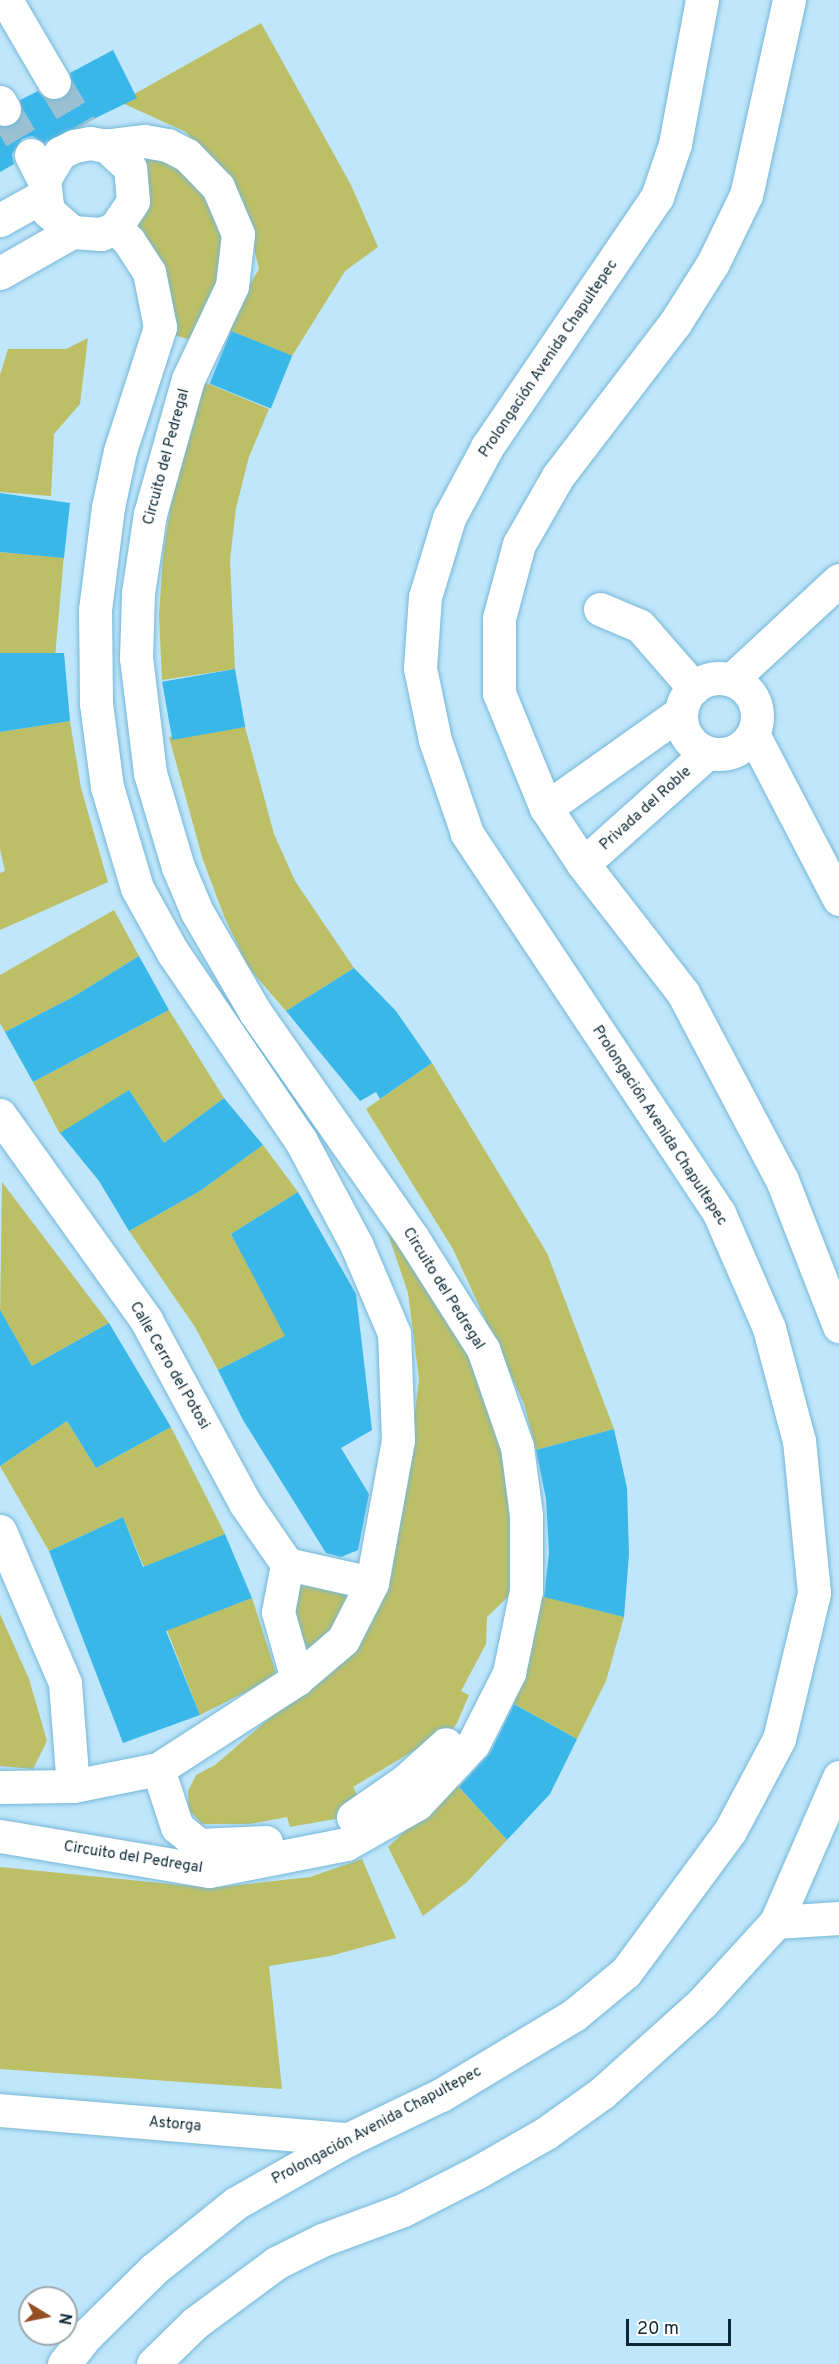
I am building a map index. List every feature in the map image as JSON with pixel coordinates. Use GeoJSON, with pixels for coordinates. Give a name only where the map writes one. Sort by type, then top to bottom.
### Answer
{"type":"FeatureCollection","features":[{"type":"Feature","properties":{"kind":"street"},"geometry":{"type":"LineString","coordinates":[[6,0],[54,82]]}},
{"type":"Feature","properties":{"kind":"street","name":"Prolongación Avenida Chapultepec"},"geometry":{"type":"LineString","coordinates":[[64,2364],[87,2335],[154,2269],[236,2204],[349,2139],[441,2095],[574,2015],[626,1972],[730,1831],[779,1739],[826,1594],[799,1441],[769,1328],[720,1213],[467,833],[435,740],[420,668],[425,597],[449,518],[487,447],[657,197],[675,144],[702,0]]}},
{"type":"Feature","properties":{"kind":"street"},"geometry":{"type":"LineString","coordinates":[[783,1],[746,195],[713,263],[675,323],[558,476],[519,544],[499,618],[499,693],[546,808],[583,864],[683,993],[782,1180],[839,1326]]}},
{"type":"Feature","properties":{"kind":"street"},"geometry":{"type":"LineString","coordinates":[[0,220],[60,153],[92,139],[130,168],[135,184],[133,201],[114,228],[101,234],[72,232],[58,224],[39,177]]}},
{"type":"Feature","properties":{"kind":"street","name":"Circuito del Pedregal"},"geometry":{"type":"LineString","coordinates":[[0,1836],[209,1871],[346,1844],[417,1804],[473,1744],[509,1673],[526,1591],[526,1515],[517,1447],[500,1391],[483,1349],[412,1237],[255,1012],[197,912],[177,867],[150,773],[136,658],[138,593],[150,514],[188,379],[232,286],[237,260],[238,234],[218,187],[200,165],[167,145],[144,141],[92,139]]}},
{"type":"Feature","properties":{"kind":"street"},"geometry":{"type":"LineString","coordinates":[[114,228],[129,241],[148,272],[160,327],[166,336],[185,346],[206,340]]}},
{"type":"Feature","properties":{"kind":"street"},"geometry":{"type":"LineString","coordinates":[[0,273],[72,232]]}},
{"type":"Feature","properties":{"kind":"street"},"geometry":{"type":"LineString","coordinates":[[0,1787],[73,1786],[158,1769],[297,1679],[343,1640],[372,1582],[398,1440],[394,1333],[356,1244],[301,1141],[173,953],[137,888],[107,787],[96,703],[95,610],[108,507],[134,406],[152,358],[160,327]]}},
{"type":"Feature","properties":{"kind":"street","name":"Circuito del Pedregal"},"geometry":{"type":"LineString","coordinates":[[152,358],[170,357],[178,362],[188,379]]}},
{"type":"Feature","properties":{"kind":"street"},"geometry":{"type":"LineString","coordinates":[[731,680],[839,580]]}},
{"type":"Feature","properties":{"kind":"street"},"geometry":{"type":"LineString","coordinates":[[546,808],[687,700],[718,678],[731,680],[752,696],[757,708],[753,734],[734,752],[708,753],[687,737],[687,700],[640,626],[600,609]]}},
{"type":"Feature","properties":{"kind":"street"},"geometry":{"type":"LineString","coordinates":[[753,734],[834,877]]}},
{"type":"Feature","properties":{"kind":"street","name":"Privada del Roble"},"geometry":{"type":"LineString","coordinates":[[583,864],[708,753]]}},
{"type":"Feature","properties":{"kind":"street","name":"Calle Cerro del Potosi"},"geometry":{"type":"LineString","coordinates":[[0,1115],[146,1320],[245,1503],[287,1564]]}},
{"type":"Feature","properties":{"kind":"street"},"geometry":{"type":"LineString","coordinates":[[0,1532],[65,1683],[73,1786]]}},
{"type":"Feature","properties":{"kind":"street"},"geometry":{"type":"LineString","coordinates":[[297,1679],[278,1612],[287,1564],[372,1582]]}},
{"type":"Feature","properties":{"kind":"street"},"geometry":{"type":"LineString","coordinates":[[158,1769],[177,1827],[199,1845],[251,1845],[340,1825],[378,1803],[428,1762],[509,1673]]}},
{"type":"Feature","properties":{"kind":"street"},"geometry":{"type":"LineString","coordinates":[[153,2364],[195,2323],[276,2263],[322,2240],[403,2210],[546,2133],[602,2093],[661,2042],[776,1922],[838,1783]]}},
{"type":"Feature","properties":{"kind":"street"},"geometry":{"type":"LineString","coordinates":[[776,1922],[839,1918]]}},
{"type":"Feature","properties":{"kind":"street","name":"Astorga"},"geometry":{"type":"LineString","coordinates":[[0,2110],[349,2139]]}},
{"type":"Feature","properties":{"kind":"shaded area"},"geometry":{"type":"Polygon","coordinates":[[[261,23],[351,185],[378,247],[345,271],[292,356],[224,328],[259,269],[248,224],[225,180],[186,132],[120,102],[261,23]]]}},
{"type":"Feature","properties":{"kind":"shaded area"},"geometry":{"type":"Polygon","coordinates":[[[119,151],[184,162],[213,189],[233,250],[191,340],[167,333],[141,248],[119,151]]]}},
{"type":"Feature","properties":{"kind":"shaded area"},"geometry":{"type":"Polygon","coordinates":[[[88,338],[80,404],[54,434],[51,496],[0,492],[0,375],[8,349],[66,349],[88,338]]]}},
{"type":"Feature","properties":{"kind":"shaded area"},"geometry":{"type":"Polygon","coordinates":[[[199,380],[269,409],[249,457],[236,508],[230,560],[235,669],[162,680],[159,616],[163,555],[172,498],[199,380]]]}},
{"type":"Feature","properties":{"kind":"shaded area"},"geometry":{"type":"Polygon","coordinates":[[[0,552],[64,558],[55,658],[0,653],[0,552]]]}},
{"type":"Feature","properties":{"kind":"shaded area"},"geometry":{"type":"Polygon","coordinates":[[[70,721],[81,788],[108,882],[0,930],[0,873],[5,871],[0,849],[0,732],[70,721]]]}},
{"type":"Feature","properties":{"kind":"shaded area"},"geometry":{"type":"Polygon","coordinates":[[[245,727],[274,834],[295,881],[354,968],[286,1011],[248,967],[224,916],[203,860],[169,737],[245,727]]]}},
{"type":"Feature","properties":{"kind":"shaded area"},"geometry":{"type":"Polygon","coordinates":[[[114,910],[139,956],[73,997],[5,1032],[0,1023],[0,975],[114,910]]]}},
{"type":"Feature","properties":{"kind":"shaded area"},"geometry":{"type":"Polygon","coordinates":[[[169,1010],[224,1098],[164,1143],[129,1090],[60,1134],[33,1082],[169,1010]]]}},
{"type":"Feature","properties":{"kind":"shaded area"},"geometry":{"type":"Polygon","coordinates":[[[432,1063],[547,1253],[614,1429],[536,1450],[524,1404],[453,1249],[366,1109],[432,1063]]]}},
{"type":"Feature","properties":{"kind":"shaded area"},"geometry":{"type":"Polygon","coordinates":[[[263,1145],[298,1192],[231,1234],[286,1336],[218,1370],[195,1327],[129,1231],[200,1191],[263,1145]]]}},
{"type":"Feature","properties":{"kind":"shaded area"},"geometry":{"type":"Polygon","coordinates":[[[2,1182],[109,1323],[32,1366],[5,1319],[0,1322],[2,1182]]]}},
{"type":"Feature","properties":{"kind":"shaded area"},"geometry":{"type":"Polygon","coordinates":[[[379,1207],[461,1329],[496,1415],[515,1513],[514,1591],[487,1617],[486,1644],[461,1691],[469,1695],[457,1723],[436,1751],[425,1744],[353,1787],[362,1804],[335,1819],[290,1827],[287,1817],[250,1824],[202,1824],[189,1810],[188,1791],[196,1775],[215,1765],[313,1681],[389,1558],[404,1503],[419,1379],[408,1293],[379,1207]]]}},
{"type":"Feature","properties":{"kind":"shaded area"},"geometry":{"type":"Polygon","coordinates":[[[67,1421],[96,1468],[171,1427],[225,1534],[144,1567],[123,1517],[49,1551],[0,1466],[67,1421]]]}},
{"type":"Feature","properties":{"kind":"shaded area"},"geometry":{"type":"Polygon","coordinates":[[[288,1565],[368,1587],[298,1677],[288,1565]]]}},
{"type":"Feature","properties":{"kind":"shaded area"},"geometry":{"type":"Polygon","coordinates":[[[542,1596],[624,1617],[606,1681],[577,1739],[509,1701],[542,1596]]]}},
{"type":"Feature","properties":{"kind":"shaded area"},"geometry":{"type":"Polygon","coordinates":[[[252,1598],[277,1676],[200,1715],[167,1630],[252,1598]]]}},
{"type":"Feature","properties":{"kind":"shaded area"},"geometry":{"type":"Polygon","coordinates":[[[0,1614],[29,1679],[47,1741],[33,1769],[0,1766],[0,1614]]]}},
{"type":"Feature","properties":{"kind":"shaded area"},"geometry":{"type":"Polygon","coordinates":[[[456,1784],[507,1840],[467,1882],[423,1916],[388,1847],[456,1784]]]}},
{"type":"Feature","properties":{"kind":"shaded area"},"geometry":{"type":"Polygon","coordinates":[[[362,1859],[396,1938],[330,1956],[269,1966],[282,2089],[0,2069],[0,1867],[211,1888],[310,1877],[362,1859]]]}},
{"type":"Feature","properties":{"kind":"building"},"geometry":{"type":"Polygon","coordinates":[[[113,50],[137,98],[44,143],[32,136],[22,139],[12,154],[14,164],[0,172],[0,127],[13,126],[20,119],[20,100],[38,91],[45,99],[63,98],[71,91],[70,73],[113,50]]]}},
{"type":"Feature","properties":{"kind":"building"},"geometry":{"type":"Polygon","coordinates":[[[231,331],[292,356],[271,409],[210,384],[231,331]]]}},
{"type":"Feature","properties":{"kind":"building"},"geometry":{"type":"Polygon","coordinates":[[[0,493],[70,503],[64,558],[0,552],[0,493]]]}},
{"type":"Feature","properties":{"kind":"building"},"geometry":{"type":"Polygon","coordinates":[[[0,653],[64,653],[70,721],[0,732],[0,653]]]}},
{"type":"Feature","properties":{"kind":"building"},"geometry":{"type":"Polygon","coordinates":[[[235,669],[245,727],[172,740],[162,682],[235,669]]]}},
{"type":"Feature","properties":{"kind":"building"},"geometry":{"type":"Polygon","coordinates":[[[139,956],[169,1010],[33,1082],[5,1032],[73,997],[139,956]]]}},
{"type":"Feature","properties":{"kind":"building"},"geometry":{"type":"Polygon","coordinates":[[[354,968],[396,1011],[432,1063],[380,1099],[376,1092],[360,1101],[286,1011],[354,968]]]}},
{"type":"Feature","properties":{"kind":"building"},"geometry":{"type":"Polygon","coordinates":[[[129,1090],[164,1143],[224,1098],[263,1145],[200,1191],[129,1231],[99,1181],[60,1133],[129,1090]]]}},
{"type":"Feature","properties":{"kind":"building"},"geometry":{"type":"Polygon","coordinates":[[[298,1192],[356,1294],[372,1430],[341,1448],[369,1494],[358,1550],[341,1557],[326,1553],[243,1420],[218,1370],[285,1336],[231,1234],[298,1192]]]}},
{"type":"Feature","properties":{"kind":"building"},"geometry":{"type":"Polygon","coordinates":[[[0,1310],[32,1366],[109,1323],[171,1427],[96,1468],[67,1421],[0,1466],[0,1310]]]}},
{"type":"Feature","properties":{"kind":"building"},"geometry":{"type":"Polygon","coordinates":[[[614,1429],[627,1488],[629,1554],[624,1617],[544,1597],[549,1553],[546,1499],[536,1450],[614,1429]]]}},
{"type":"Feature","properties":{"kind":"building"},"geometry":{"type":"Polygon","coordinates":[[[123,1517],[143,1567],[225,1534],[252,1598],[166,1631],[200,1715],[123,1743],[49,1551],[123,1517]]]}},
{"type":"Feature","properties":{"kind":"building"},"geometry":{"type":"Polygon","coordinates":[[[514,1704],[577,1739],[550,1794],[507,1840],[459,1787],[490,1753],[514,1704]]]}},
{"type":"Feature","properties":{"kind":"tunnel"},"geometry":{"type":"LineString","coordinates":[[54,82],[81,127]]}},
{"type":"Feature","properties":{"kind":"tunnel"},"geometry":{"type":"LineString","coordinates":[[4,109],[31,155]]}}]}
